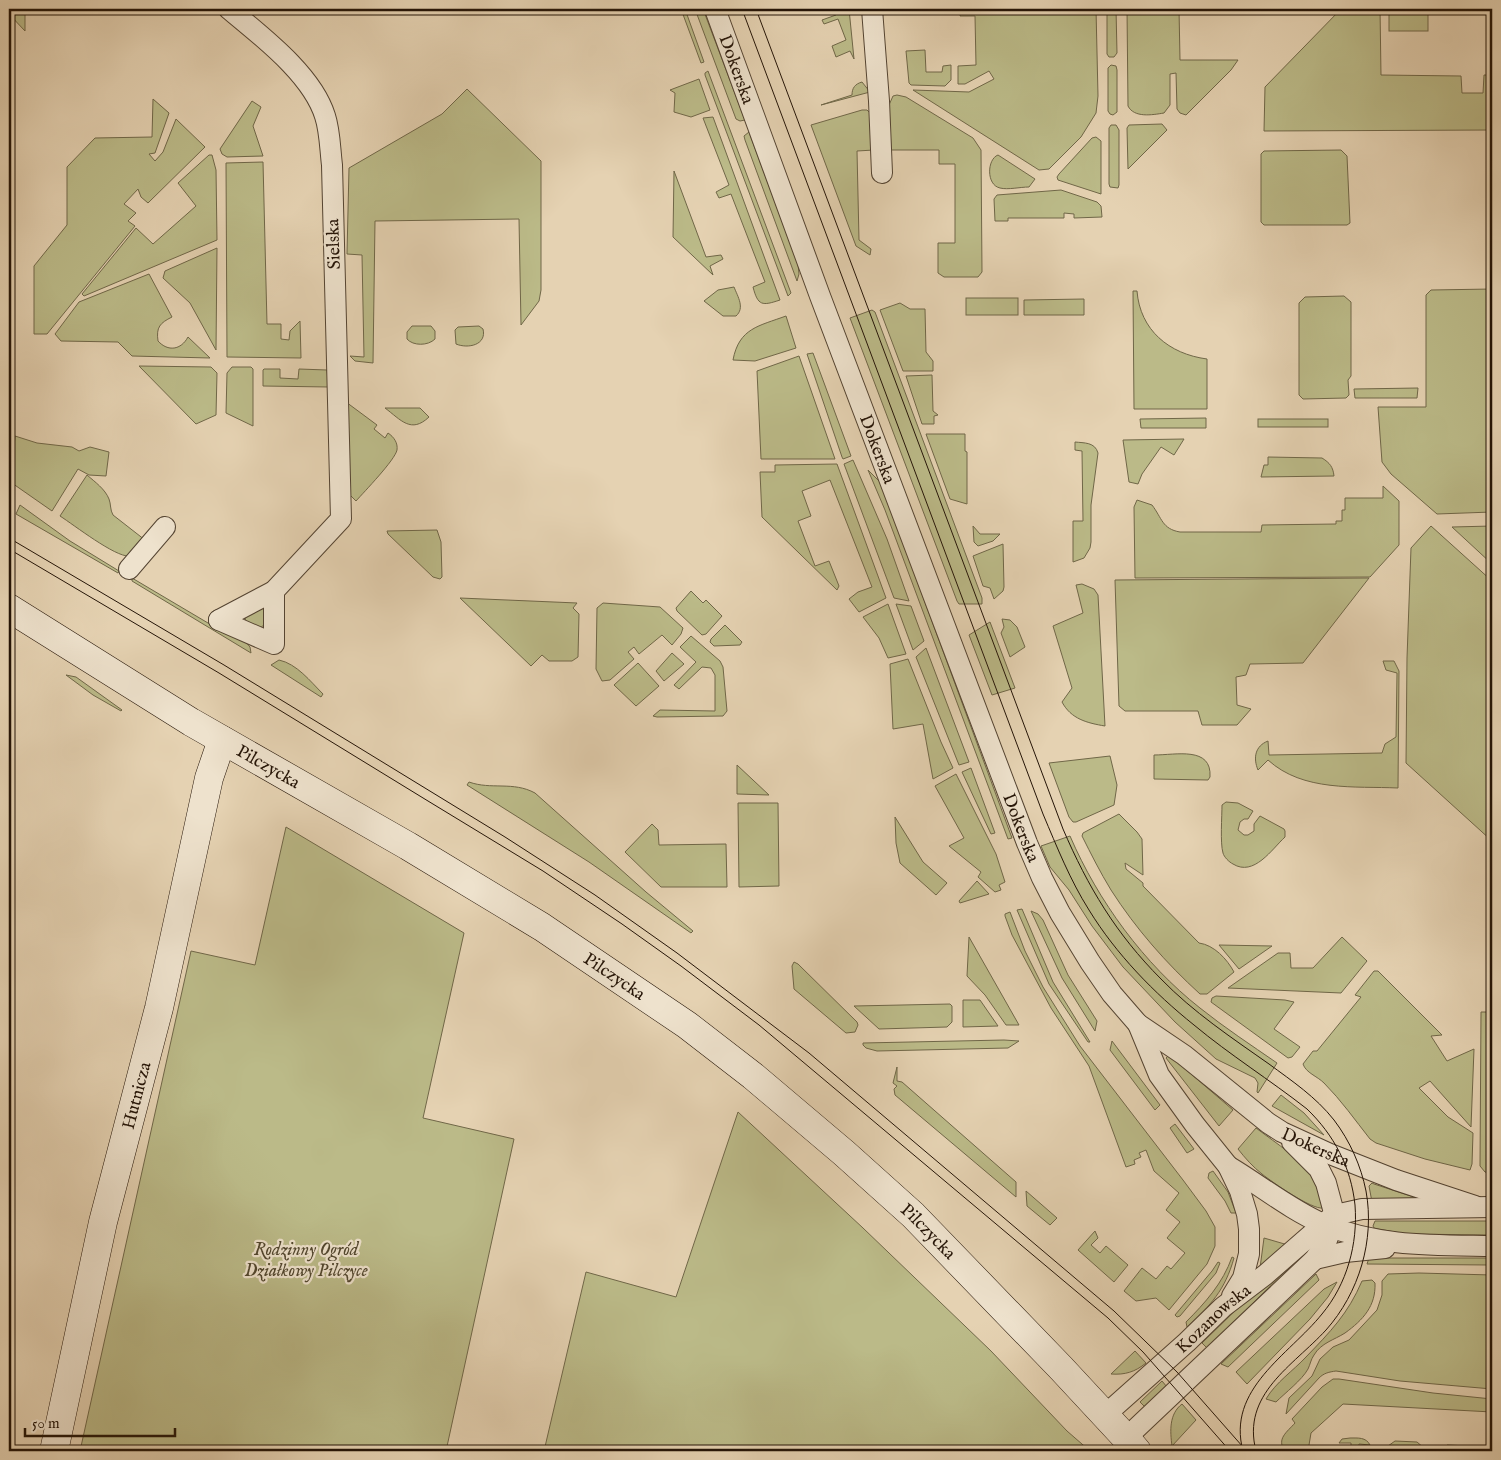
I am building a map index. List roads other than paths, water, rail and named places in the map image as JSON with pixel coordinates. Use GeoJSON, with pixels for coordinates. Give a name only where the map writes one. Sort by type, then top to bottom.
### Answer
{"type":"FeatureCollection","features":[{"type":"Feature","properties":{"kind":"street","name":"Sielska"},"geometry":{"type":"LineString","coordinates":[[229,9],[290,62],[314,93],[325,115],[332,165],[341,519],[274,591]]}},
{"type":"Feature","properties":{"kind":"street","name":"Dokerska"},"geometry":{"type":"LineString","coordinates":[[715,9],[820,296],[1021,827],[1050,896],[1090,962],[1112,994],[1138,1024],[1184,1055],[1243,1104],[1282,1132],[1330,1154],[1363,1166]]}},
{"type":"Feature","properties":{"kind":"street"},"geometry":{"type":"LineString","coordinates":[[872,9],[877,57],[882,173]]}},
{"type":"Feature","properties":{"kind":"street"},"geometry":{"type":"LineString","coordinates":[[129,569],[165,527]]}},
{"type":"Feature","properties":{"kind":"street","name":"Pilczycka"},"geometry":{"type":"LineString","coordinates":[[9,608],[222,740],[408,846],[542,927],[687,1025],[753,1076],[913,1214],[1131,1444]]}},
{"type":"Feature","properties":{"kind":"street","name":"Hutnicza"},"geometry":{"type":"LineString","coordinates":[[54,1451],[103,1222],[159,1008],[209,778],[222,740]]}},
{"type":"Feature","properties":{"kind":"street","name":"Dokerska"},"geometry":{"type":"LineString","coordinates":[[1138,1024],[1159,1075],[1195,1125],[1228,1166],[1248,1214],[1250,1243],[1243,1278],[1234,1294],[1223,1307]]}},
{"type":"Feature","properties":{"kind":"street","name":"Dokerska"},"geometry":{"type":"LineString","coordinates":[[1228,1166],[1324,1221],[1330,1196],[1319,1169],[1282,1132]]}},
{"type":"Feature","properties":{"kind":"street","name":"Kozanowska"},"geometry":{"type":"LineString","coordinates":[[1363,1166],[1396,1180],[1484,1207]]}},
{"type":"Feature","properties":{"kind":"street","name":"Kozanowska"},"geometry":{"type":"LineString","coordinates":[[1105,1415],[1223,1307],[1265,1274],[1324,1221],[1344,1213],[1362,1209],[1484,1207]]}},
{"type":"Feature","properties":{"kind":"street"},"geometry":{"type":"LineString","coordinates":[[1324,1221],[1372,1239],[1398,1244],[1492,1246]]}},
{"type":"Feature","properties":{"kind":"street","name":"Kozanowska"},"geometry":{"type":"LineString","coordinates":[[1131,1444],[1314,1259],[1326,1240],[1324,1221]]}},
{"type":"Feature","properties":{"kind":"street"},"geometry":{"type":"LineString","coordinates":[[1314,1259],[1352,1251],[1417,1245]]}},
{"type":"Feature","properties":{"kind":"tram line"},"geometry":{"type":"LineString","coordinates":[[742,9],[1043,814],[1076,887],[1111,942],[1150,986],[1179,1013],[1307,1109],[1317,1119],[1340,1152],[1350,1178],[1355,1205],[1355,1234],[1344,1277],[1331,1302],[1322,1314],[1278,1359],[1252,1391],[1244,1409],[1240,1429],[1243,1451]]}},
{"type":"Feature","properties":{"kind":"tram line"},"geometry":{"type":"LineString","coordinates":[[756,9],[1063,829],[1083,871],[1104,909],[1145,962],[1199,1014],[1312,1097],[1334,1120],[1345,1136],[1361,1172],[1366,1191],[1368,1228],[1366,1247],[1356,1283],[1338,1315],[1326,1330],[1285,1369],[1263,1397],[1256,1413],[1253,1431],[1256,1451]]}},
{"type":"Feature","properties":{"kind":"tram line"},"geometry":{"type":"LineString","coordinates":[[9,538],[224,665],[505,837],[595,895],[677,953],[809,1053],[1114,1311],[1177,1372],[1243,1447]]}},
{"type":"Feature","properties":{"kind":"tram line"},"geometry":{"type":"LineString","coordinates":[[9,549],[219,673],[543,871],[681,966],[759,1025],[1108,1318],[1143,1352],[1230,1451]]}},
{"type":"Feature","properties":{"kind":"park label","name":"Rodzinny Ogród Działkowy Pilczyce"},"geometry":{"type":"Point","coordinates":[306,1259]}}]}
